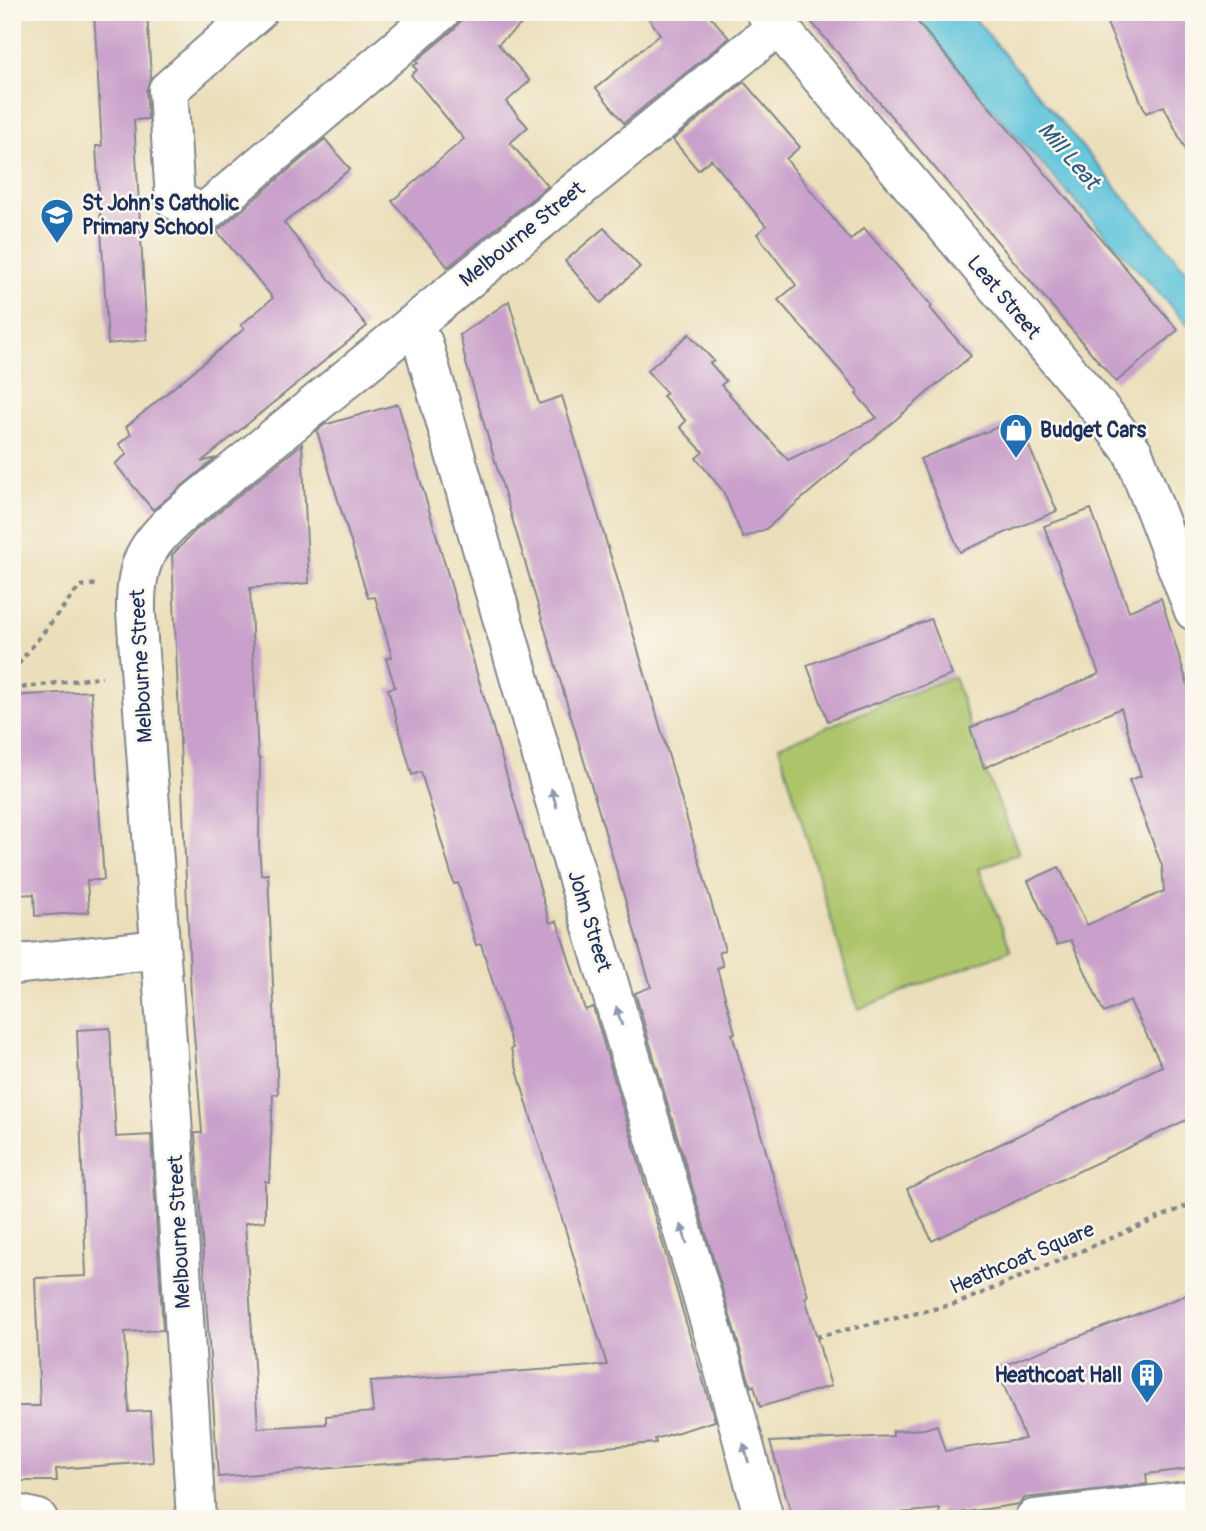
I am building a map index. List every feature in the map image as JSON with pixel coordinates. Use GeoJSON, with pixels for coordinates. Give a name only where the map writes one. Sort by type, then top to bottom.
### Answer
{"type":"FeatureCollection","features":[{"type":"Feature","properties":{"kind":"street"},"geometry":{"type":"LineString","coordinates":[[255,13],[168,90],[175,200],[203,214],[440,12]]}},
{"type":"Feature","properties":{"kind":"street","name":"Melbourne Street"},"geometry":{"type":"LineString","coordinates":[[196,1519],[160,949],[139,672],[136,584],[144,557],[160,533],[411,326],[772,19]]}},
{"type":"Feature","properties":{"kind":"street","name":"Leat Street"},"geometry":{"type":"LineString","coordinates":[[772,19],[1133,452],[1194,611]]}},
{"type":"Feature","properties":{"kind":"street","name":"John Street"},"geometry":{"type":"LineString","coordinates":[[411,326],[423,343],[565,836],[719,1350],[764,1519]]}},
{"type":"Feature","properties":{"kind":"street"},"geometry":{"type":"LineString","coordinates":[[12,965],[160,949]]}},
{"type":"Feature","properties":{"kind":"street"},"geometry":{"type":"LineString","coordinates":[[1034,1519],[1194,1500]]}},
{"type":"Feature","properties":{"kind":"street"},"geometry":{"type":"LineString","coordinates":[[12,1513],[38,1519]]}},
{"type":"Feature","properties":{"kind":"path"},"geometry":{"type":"LineString","coordinates":[[12,672],[80,586],[104,584]]}},
{"type":"Feature","properties":{"kind":"path"},"geometry":{"type":"LineString","coordinates":[[12,689],[139,672]]}},
{"type":"Feature","properties":{"kind":"path","name":"Heathcoat Square"},"geometry":{"type":"LineString","coordinates":[[816,1337],[959,1303],[1194,1203]]}},
{"type":"Feature","properties":{"kind":"green space"},"geometry":{"type":"Polygon","coordinates":[[[954,676],[984,768],[1019,853],[979,869],[1011,950],[858,1009],[779,746],[954,676]]]}},
{"type":"Feature","properties":{"kind":"water","name":"Mill Leat"},"geometry":{"type":"Polygon","coordinates":[[[913,12],[969,12],[1194,280],[1194,332],[980,96],[913,12]]]}},
{"type":"Feature","properties":{"kind":"building"},"geometry":{"type":"Polygon","coordinates":[[[94,12],[147,12],[151,77],[146,91],[148,119],[134,120],[147,340],[108,344],[96,146],[102,146],[94,12]]]}},
{"type":"Feature","properties":{"kind":"building"},"geometry":{"type":"Polygon","coordinates":[[[468,12],[536,12],[498,44],[530,81],[506,102],[528,127],[510,143],[548,186],[448,267],[392,201],[464,139],[411,75],[417,70],[413,66],[418,63],[416,61],[454,29],[468,12]]]}},
{"type":"Feature","properties":{"kind":"building"},"geometry":{"type":"Polygon","coordinates":[[[644,12],[707,12],[729,38],[624,123],[596,88],[660,34],[644,12]]]}},
{"type":"Feature","properties":{"kind":"building"},"geometry":{"type":"Polygon","coordinates":[[[803,12],[909,12],[1178,330],[1116,382],[803,12]]]}},
{"type":"Feature","properties":{"kind":"building"},"geometry":{"type":"Polygon","coordinates":[[[1102,12],[1194,12],[1194,167],[1164,106],[1146,113],[1102,12]]]}},
{"type":"Feature","properties":{"kind":"building"},"geometry":{"type":"Polygon","coordinates":[[[744,82],[800,147],[786,159],[850,240],[864,228],[932,306],[930,308],[971,356],[766,529],[743,538],[723,491],[696,458],[703,452],[680,427],[686,421],[663,396],[667,393],[647,371],[689,334],[714,361],[710,363],[726,381],[721,385],[788,460],[877,418],[856,394],[858,391],[778,300],[796,285],[757,234],[766,226],[711,159],[698,170],[673,140],[744,82]]]}},
{"type":"Feature","properties":{"kind":"building"},"geometry":{"type":"Polygon","coordinates":[[[325,139],[350,169],[284,223],[367,326],[201,462],[216,458],[153,510],[115,464],[127,454],[119,444],[131,434],[126,427],[244,329],[241,325],[273,298],[217,231],[325,139]]]}},
{"type":"Feature","properties":{"kind":"building"},"geometry":{"type":"Polygon","coordinates":[[[604,228],[640,267],[601,303],[565,261],[604,228]]]}},
{"type":"Feature","properties":{"kind":"building"},"geometry":{"type":"Polygon","coordinates":[[[509,301],[539,404],[562,396],[613,564],[725,950],[719,952],[723,966],[717,968],[735,1033],[732,1034],[808,1296],[805,1297],[831,1386],[760,1407],[754,1385],[751,1387],[635,993],[651,987],[466,363],[460,335],[509,301]]]}},
{"type":"Feature","properties":{"kind":"building"},"geometry":{"type":"Polygon","coordinates":[[[398,404],[550,923],[557,921],[585,1010],[593,1007],[715,1421],[655,1439],[656,1443],[218,1477],[195,1133],[202,1133],[191,997],[172,555],[195,531],[302,444],[309,583],[250,588],[260,758],[259,844],[261,875],[268,874],[278,1094],[273,1094],[269,1182],[265,1181],[265,1221],[245,1223],[258,1428],[326,1424],[326,1416],[373,1412],[370,1382],[607,1365],[481,944],[476,945],[458,883],[454,884],[421,772],[412,775],[388,689],[395,687],[386,658],[392,657],[375,597],[368,598],[317,431],[324,425],[398,404]]]}},
{"type":"Feature","properties":{"kind":"building"},"geometry":{"type":"Polygon","coordinates":[[[1017,419],[1057,511],[960,552],[920,459],[1017,419]]]}},
{"type":"Feature","properties":{"kind":"building"},"geometry":{"type":"Polygon","coordinates":[[[1091,509],[1129,611],[1161,598],[1194,705],[1194,1131],[1188,1119],[932,1241],[907,1189],[1162,1066],[1130,1001],[1104,1013],[1071,940],[1057,945],[1028,881],[1059,867],[1087,925],[1164,891],[1162,866],[1129,780],[1141,776],[1121,708],[984,768],[970,728],[1099,674],[1044,526],[1091,509]]]}},
{"type":"Feature","properties":{"kind":"building"},"geometry":{"type":"Polygon","coordinates":[[[931,619],[952,675],[828,721],[807,665],[931,619]]]}},
{"type":"Feature","properties":{"kind":"building"},"geometry":{"type":"Polygon","coordinates":[[[91,691],[104,880],[87,880],[89,912],[35,916],[34,894],[15,895],[12,851],[12,696],[91,691]]]}},
{"type":"Feature","properties":{"kind":"building"},"geometry":{"type":"Polygon","coordinates":[[[110,1028],[116,1137],[151,1135],[163,1330],[125,1332],[129,1412],[150,1411],[153,1462],[56,1469],[57,1481],[12,1481],[12,1406],[40,1406],[35,1278],[86,1276],[77,1030],[110,1028]]]}},
{"type":"Feature","properties":{"kind":"building"},"geometry":{"type":"Polygon","coordinates":[[[1194,1292],[1194,1468],[1146,1474],[1147,1484],[1025,1498],[1019,1504],[940,1516],[940,1509],[837,1519],[793,1519],[770,1442],[893,1436],[893,1431],[924,1429],[937,1425],[945,1451],[1025,1439],[997,1368],[1194,1292]]]}},
{"type":"Feature","properties":{"kind":"place","name":"St John's Catholic Primary School"},"geometry":{"type":"Point","coordinates":[57,245]}},
{"type":"Feature","properties":{"kind":"place","name":"Budget Cars"},"geometry":{"type":"Point","coordinates":[1016,460]}},
{"type":"Feature","properties":{"kind":"place","name":"Heathcoat Hall"},"geometry":{"type":"Point","coordinates":[1147,1405]}}]}
